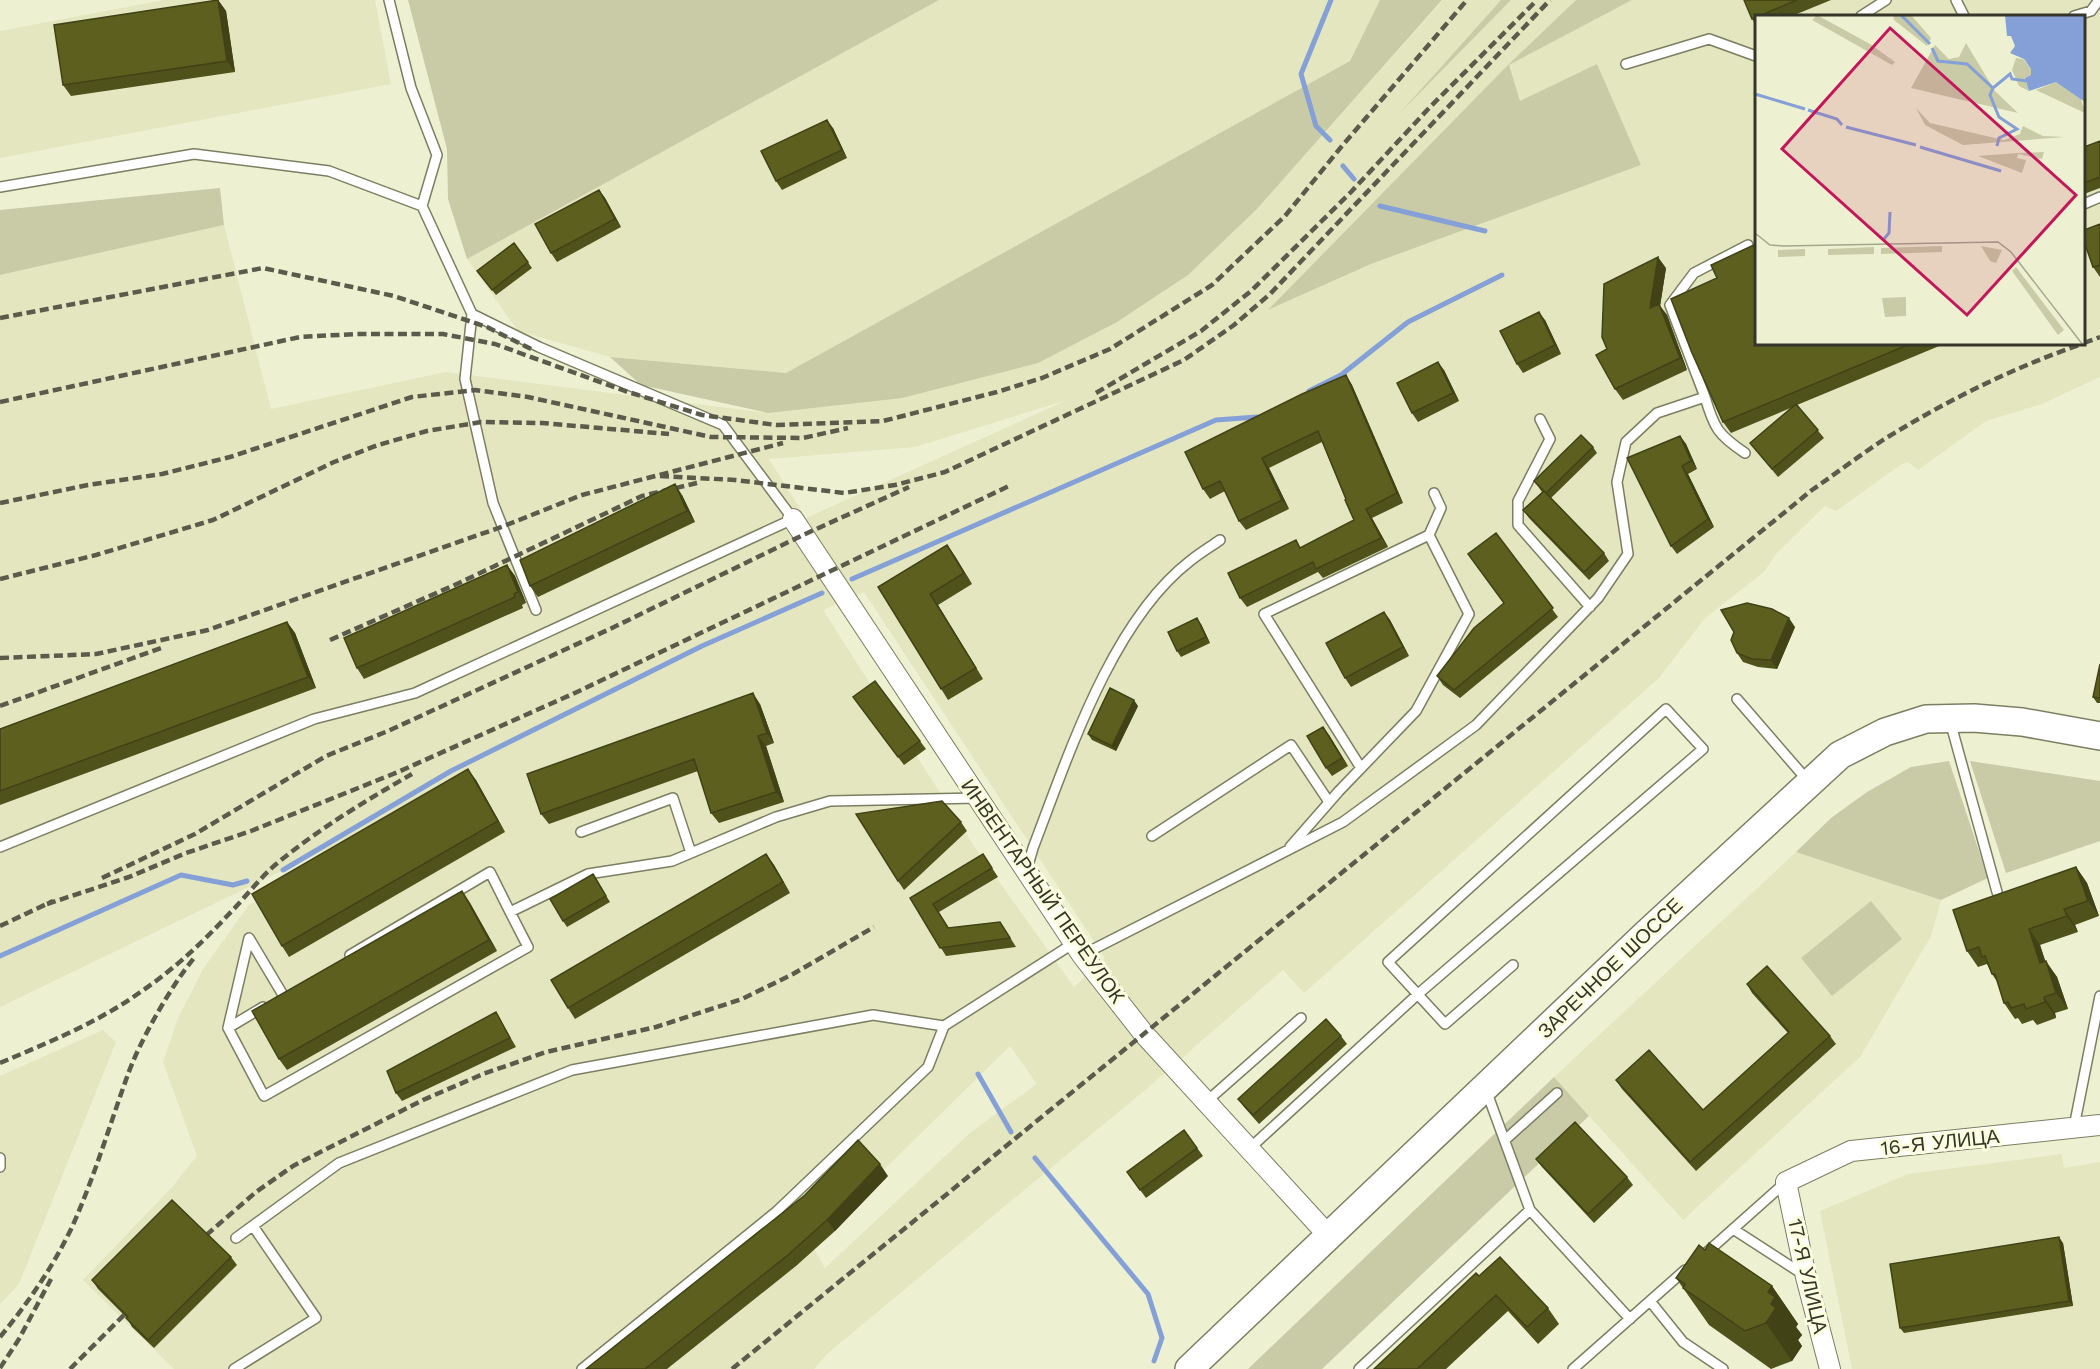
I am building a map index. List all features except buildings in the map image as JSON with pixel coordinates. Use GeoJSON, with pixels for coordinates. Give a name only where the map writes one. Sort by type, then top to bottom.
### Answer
{"type":"FeatureCollection","features":[{"type":"Feature","properties":{"kind":"main road","name":"ЗАРЕЧНОЕ ШОССЕ"},"geometry":{"type":"LineString","coordinates":[[1189,1369],[1655,925],[1840,754],[1885,732],[1926,719],[1974,718],[2022,722],[2100,736]]}},
{"type":"Feature","properties":{"kind":"street","name":"ИНВЕНТАРНЫЙ ПЕРЕУЛОК"},"geometry":{"type":"LineString","coordinates":[[793,519],[1078,949],[1144,1034],[1328,1235]]}},
{"type":"Feature","properties":{"kind":"street","name":"16-Я УЛИЦА"},"geometry":{"type":"LineString","coordinates":[[1786,1182],[1851,1151],[2100,1125]]}},
{"type":"Feature","properties":{"kind":"street","name":"17-Я УЛИЦА"},"geometry":{"type":"LineString","coordinates":[[1786,1182],[1806,1277],[1830,1369]]}},
{"type":"Feature","properties":{"kind":"lane"},"geometry":{"type":"LineString","coordinates":[[389,0],[411,88],[437,155],[422,206],[472,314],[465,379],[493,503],[536,610]]}},
{"type":"Feature","properties":{"kind":"lane"},"geometry":{"type":"LineString","coordinates":[[1863,15],[1886,0]]}},
{"type":"Feature","properties":{"kind":"lane"},"geometry":{"type":"LineString","coordinates":[[1956,0],[1964,15]]}},
{"type":"Feature","properties":{"kind":"lane"},"geometry":{"type":"LineString","coordinates":[[2077,15],[2091,11],[2099,0]]}},
{"type":"Feature","properties":{"kind":"lane"},"geometry":{"type":"LineString","coordinates":[[1626,64],[1709,39],[1755,56]]}},
{"type":"Feature","properties":{"kind":"lane"},"geometry":{"type":"LineString","coordinates":[[0,187],[194,154],[329,171],[422,206]]}},
{"type":"Feature","properties":{"kind":"lane"},"geometry":{"type":"LineString","coordinates":[[2085,204],[2100,197]]}},
{"type":"Feature","properties":{"kind":"lane"},"geometry":{"type":"LineString","coordinates":[[1745,453],[1725,439],[1712,423],[1705,397],[1670,305],[1694,273],[1748,245]]}},
{"type":"Feature","properties":{"kind":"lane"},"geometry":{"type":"LineString","coordinates":[[0,847],[314,719],[414,693],[793,519],[723,425],[539,347],[472,314]]}},
{"type":"Feature","properties":{"kind":"lane"},"geometry":{"type":"LineString","coordinates":[[236,1238],[339,1163],[572,1070],[873,1015],[944,1026],[1078,949],[1343,822],[1476,725],[1590,607],[1628,554],[1617,482],[1626,442],[1657,413],[1705,397]]}},
{"type":"Feature","properties":{"kind":"lane"},"geometry":{"type":"LineString","coordinates":[[1540,419],[1550,439],[1518,501],[1518,525],[1590,607]]}},
{"type":"Feature","properties":{"kind":"lane"},"geometry":{"type":"LineString","coordinates":[[1361,768],[1264,614],[1429,535],[1441,508],[1434,493]]}},
{"type":"Feature","properties":{"kind":"lane"},"geometry":{"type":"LineString","coordinates":[[1286,851],[1329,802],[1416,711],[1469,614],[1429,535]]}},
{"type":"Feature","properties":{"kind":"lane"},"geometry":{"type":"LineString","coordinates":[[1026,871],[1082,720],[1126,636],[1159,592],[1189,561],[1220,540]]}},
{"type":"Feature","properties":{"kind":"lane"},"geometry":{"type":"LineString","coordinates":[[1737,699],[1810,783]]}},
{"type":"Feature","properties":{"kind":"lane"},"geometry":{"type":"LineString","coordinates":[[1249,1149],[1417,995],[1703,749],[1666,709],[1388,962],[1417,995],[1444,1024],[1513,964]]}},
{"type":"Feature","properties":{"kind":"lane"},"geometry":{"type":"LineString","coordinates":[[1949,719],[1997,892]]}},
{"type":"Feature","properties":{"kind":"lane"},"geometry":{"type":"LineString","coordinates":[[1152,836],[1291,745],[1329,802]]}},
{"type":"Feature","properties":{"kind":"lane"},"geometry":{"type":"LineString","coordinates":[[581,832],[673,798],[691,853]]}},
{"type":"Feature","properties":{"kind":"lane"},"geometry":{"type":"LineString","coordinates":[[510,912],[588,874],[672,861],[776,817],[830,801],[978,798]]}},
{"type":"Feature","properties":{"kind":"lane"},"geometry":{"type":"LineString","coordinates":[[283,995],[249,938],[228,1028],[264,1096],[528,946],[490,872],[342,960]]}},
{"type":"Feature","properties":{"kind":"lane"},"geometry":{"type":"LineString","coordinates":[[228,1028],[292,989]]}},
{"type":"Feature","properties":{"kind":"lane"},"geometry":{"type":"LineString","coordinates":[[2074,1127],[2100,996]]}},
{"type":"Feature","properties":{"kind":"lane"},"geometry":{"type":"LineString","coordinates":[[1206,1102],[1301,1018]]}},
{"type":"Feature","properties":{"kind":"lane"},"geometry":{"type":"LineString","coordinates":[[582,1369],[776,1212],[928,1067],[944,1026]]}},
{"type":"Feature","properties":{"kind":"lane"},"geometry":{"type":"LineString","coordinates":[[1485,1087],[1530,1210],[1630,1318]]}},
{"type":"Feature","properties":{"kind":"lane"},"geometry":{"type":"LineString","coordinates":[[1505,1140],[1557,1094]]}},
{"type":"Feature","properties":{"kind":"lane"},"geometry":{"type":"LineString","coordinates":[[0,1158],[0,1167]]}},
{"type":"Feature","properties":{"kind":"lane"},"geometry":{"type":"LineString","coordinates":[[1700,1258],[1786,1182]]}},
{"type":"Feature","properties":{"kind":"lane"},"geometry":{"type":"LineString","coordinates":[[1359,1369],[1530,1210]]}},
{"type":"Feature","properties":{"kind":"lane"},"geometry":{"type":"LineString","coordinates":[[234,1369],[316,1317],[253,1226]]}},
{"type":"Feature","properties":{"kind":"lane"},"geometry":{"type":"LineString","coordinates":[[1733,1229],[1806,1277]]}},
{"type":"Feature","properties":{"kind":"lane"},"geometry":{"type":"LineString","coordinates":[[1573,1369],[1692,1265]]}},
{"type":"Feature","properties":{"kind":"lane"},"geometry":{"type":"LineString","coordinates":[[1650,1301],[1683,1342],[1723,1369]]}},
{"type":"Feature","properties":{"kind":"shaded area"},"geometry":{"type":"Polygon","coordinates":[[[164,0],[375,0],[391,84],[0,158],[0,31],[164,0]]]}},
{"type":"Feature","properties":{"kind":"shaded area"},"geometry":{"type":"Polygon","coordinates":[[[408,0],[939,0],[467,259],[448,199],[447,149],[408,0]]]}},
{"type":"Feature","properties":{"kind":"shaded area"},"geometry":{"type":"Polygon","coordinates":[[[939,0],[1380,0],[1350,61],[786,373],[610,357],[518,331],[467,259],[939,0]]]}},
{"type":"Feature","properties":{"kind":"shaded area"},"geometry":{"type":"Polygon","coordinates":[[[1380,0],[1442,0],[1256,210],[1188,275],[1117,322],[1038,363],[902,398],[768,413],[641,385],[610,357],[786,373],[1350,61],[1380,0]]]}},
{"type":"Feature","properties":{"kind":"shaded area"},"geometry":{"type":"Polygon","coordinates":[[[1443,0],[1501,0],[1411,101],[1511,0],[1576,0],[1511,64],[1632,0],[2100,0],[2100,377],[2042,404],[1986,421],[1918,470],[1908,462],[1902,464],[1836,511],[1825,506],[1776,554],[1764,572],[1705,618],[1659,678],[1304,993],[1283,970],[1151,1085],[828,1353],[814,1369],[174,1369],[83,1280],[173,1186],[197,1156],[163,1062],[178,1018],[203,969],[248,906],[394,817],[0,1007],[0,275],[224,225],[271,409],[446,372],[768,413],[1188,275],[1256,210],[1443,0]],[[1597,65],[1520,102],[1508,66],[1270,309],[1371,264],[1641,165],[1597,65]],[[1067,400],[915,447],[769,459],[806,518],[1067,400]],[[864,592],[823,610],[976,849],[1074,987],[1105,958],[864,592]],[[1010,1046],[810,1242],[825,1268],[971,1132],[1037,1084],[1010,1046]]]}},
{"type":"Feature","properties":{"kind":"shaded area"},"geometry":{"type":"Polygon","coordinates":[[[1501,0],[1511,0],[1399,114],[1501,0]]]}},
{"type":"Feature","properties":{"kind":"shaded area"},"geometry":{"type":"Polygon","coordinates":[[[1576,0],[1632,0],[1509,65],[1520,101],[1597,64],[1641,165],[1371,264],[1268,310],[1508,65],[1576,0]]]}},
{"type":"Feature","properties":{"kind":"shaded area"},"geometry":{"type":"Polygon","coordinates":[[[220,188],[224,225],[0,275],[0,210],[220,188]]]}},
{"type":"Feature","properties":{"kind":"shaded area"},"geometry":{"type":"Polygon","coordinates":[[[1949,761],[1988,878],[1941,900],[1796,852],[1831,818],[1867,792],[1911,767],[1949,761]]]}},
{"type":"Feature","properties":{"kind":"shaded area"},"geometry":{"type":"Polygon","coordinates":[[[1970,761],[2100,781],[2100,841],[2006,873],[1970,761]]]}},
{"type":"Feature","properties":{"kind":"shaded area"},"geometry":{"type":"Polygon","coordinates":[[[1796,852],[1941,900],[1931,936],[1860,1057],[1683,1220],[1554,1077],[1796,852]]]}},
{"type":"Feature","properties":{"kind":"shaded area"},"geometry":{"type":"Polygon","coordinates":[[[1871,901],[1902,939],[1832,996],[1801,958],[1871,901]]]}},
{"type":"Feature","properties":{"kind":"shaded area"},"geometry":{"type":"Polygon","coordinates":[[[103,1030],[116,1042],[19,1284],[0,1304],[0,1076],[103,1030]]]}},
{"type":"Feature","properties":{"kind":"shaded area"},"geometry":{"type":"Polygon","coordinates":[[[1554,1077],[1589,1116],[1322,1369],[1248,1369],[1554,1077]]]}},
{"type":"Feature","properties":{"kind":"shaded area"},"geometry":{"type":"Polygon","coordinates":[[[2062,1154],[2064,1168],[2100,1162],[2100,1369],[1852,1369],[1820,1211],[1908,1174],[2062,1154]]]}},
{"type":"Feature","properties":{"kind":"waterway"},"geometry":{"type":"LineString","coordinates":[[1330,140],[1316,126],[1301,74],[1331,0]]}},
{"type":"Feature","properties":{"kind":"waterway"},"geometry":{"type":"LineString","coordinates":[[1343,166],[1354,179]]}},
{"type":"Feature","properties":{"kind":"waterway"},"geometry":{"type":"LineString","coordinates":[[1380,206],[1485,231]]}},
{"type":"Feature","properties":{"kind":"waterway"},"geometry":{"type":"LineString","coordinates":[[1309,391],[1341,375],[1408,322],[1502,275]]}},
{"type":"Feature","properties":{"kind":"waterway"},"geometry":{"type":"LineString","coordinates":[[852,579],[1216,420],[1257,417]]}},
{"type":"Feature","properties":{"kind":"waterway"},"geometry":{"type":"LineString","coordinates":[[283,870],[451,771],[702,646],[822,593]]}},
{"type":"Feature","properties":{"kind":"waterway"},"geometry":{"type":"LineString","coordinates":[[0,956],[181,875],[233,885],[247,881]]}},
{"type":"Feature","properties":{"kind":"waterway"},"geometry":{"type":"LineString","coordinates":[[978,1074],[1011,1132]]}},
{"type":"Feature","properties":{"kind":"waterway"},"geometry":{"type":"LineString","coordinates":[[1035,1158],[1148,1294],[1162,1338],[1154,1361]]}},
{"type":"Feature","properties":{"kind":"railway"},"geometry":{"type":"LineString","coordinates":[[0,402],[300,337],[356,334],[443,334],[495,344],[625,391],[702,415],[776,425],[883,421],[997,392],[1042,378],[1110,349],[1212,285],[1285,216],[1467,0]]}},
{"type":"Feature","properties":{"kind":"railway"},"geometry":{"type":"LineString","coordinates":[[1096,393],[1201,331],[1251,291],[1351,192],[1431,106],[1537,0]]}},
{"type":"Feature","properties":{"kind":"railway"},"geometry":{"type":"LineString","coordinates":[[660,476],[735,480],[844,493],[895,485],[945,472],[1184,360],[1234,325],[1270,294],[1550,0]]}},
{"type":"Feature","properties":{"kind":"railway"},"geometry":{"type":"LineString","coordinates":[[0,318],[263,268],[394,296],[487,327],[535,351]]}},
{"type":"Feature","properties":{"kind":"railway"},"geometry":{"type":"LineString","coordinates":[[2085,343],[2100,337]]}},
{"type":"Feature","properties":{"kind":"railway"},"geometry":{"type":"LineString","coordinates":[[732,1369],[1812,490],[1883,440],[1931,412],[1980,386],[2079,345]]}},
{"type":"Feature","properties":{"kind":"railway"},"geometry":{"type":"LineString","coordinates":[[0,503],[88,485],[162,474],[230,457],[412,397],[475,390],[528,397],[711,437],[803,438],[848,428]]}},
{"type":"Feature","properties":{"kind":"railway"},"geometry":{"type":"LineString","coordinates":[[0,579],[96,555],[213,520],[334,462],[378,445],[427,431],[481,422],[542,423],[669,434]]}},
{"type":"Feature","properties":{"kind":"railway"},"geometry":{"type":"LineString","coordinates":[[0,658],[96,654],[208,630],[504,526],[582,495],[783,443]]}},
{"type":"Feature","properties":{"kind":"railway"},"geometry":{"type":"LineString","coordinates":[[330,640],[459,583],[642,496],[697,483]]}},
{"type":"Feature","properties":{"kind":"railway"},"geometry":{"type":"LineString","coordinates":[[47,904],[129,877],[398,772],[577,692],[1011,485]]}},
{"type":"Feature","properties":{"kind":"railway"},"geometry":{"type":"LineString","coordinates":[[102,878],[195,834],[326,756],[388,731],[612,628],[803,535],[909,487]]}},
{"type":"Feature","properties":{"kind":"railway"},"geometry":{"type":"LineString","coordinates":[[0,706],[161,648]]}},
{"type":"Feature","properties":{"kind":"railway"},"geometry":{"type":"LineString","coordinates":[[0,1063],[89,1023],[151,985],[207,936],[275,865],[342,816],[412,774]]}},
{"type":"Feature","properties":{"kind":"railway"},"geometry":{"type":"LineString","coordinates":[[0,926],[53,901]]}},
{"type":"Feature","properties":{"kind":"railway"},"geometry":{"type":"LineString","coordinates":[[196,1244],[256,1192],[293,1166],[423,1100],[483,1074],[546,1052],[656,1027],[742,999],[793,974],[874,927]]}},
{"type":"Feature","properties":{"kind":"railway"},"geometry":{"type":"LineString","coordinates":[[0,1337],[39,1284],[65,1242],[87,1190],[139,1048],[166,999],[194,958]]}},
{"type":"Feature","properties":{"kind":"railway"},"geometry":{"type":"LineString","coordinates":[[0,1368],[19,1339],[51,1279]]}},
{"type":"Feature","properties":{"kind":"railway"},"geometry":{"type":"LineString","coordinates":[[70,1369],[136,1303]]}}]}
